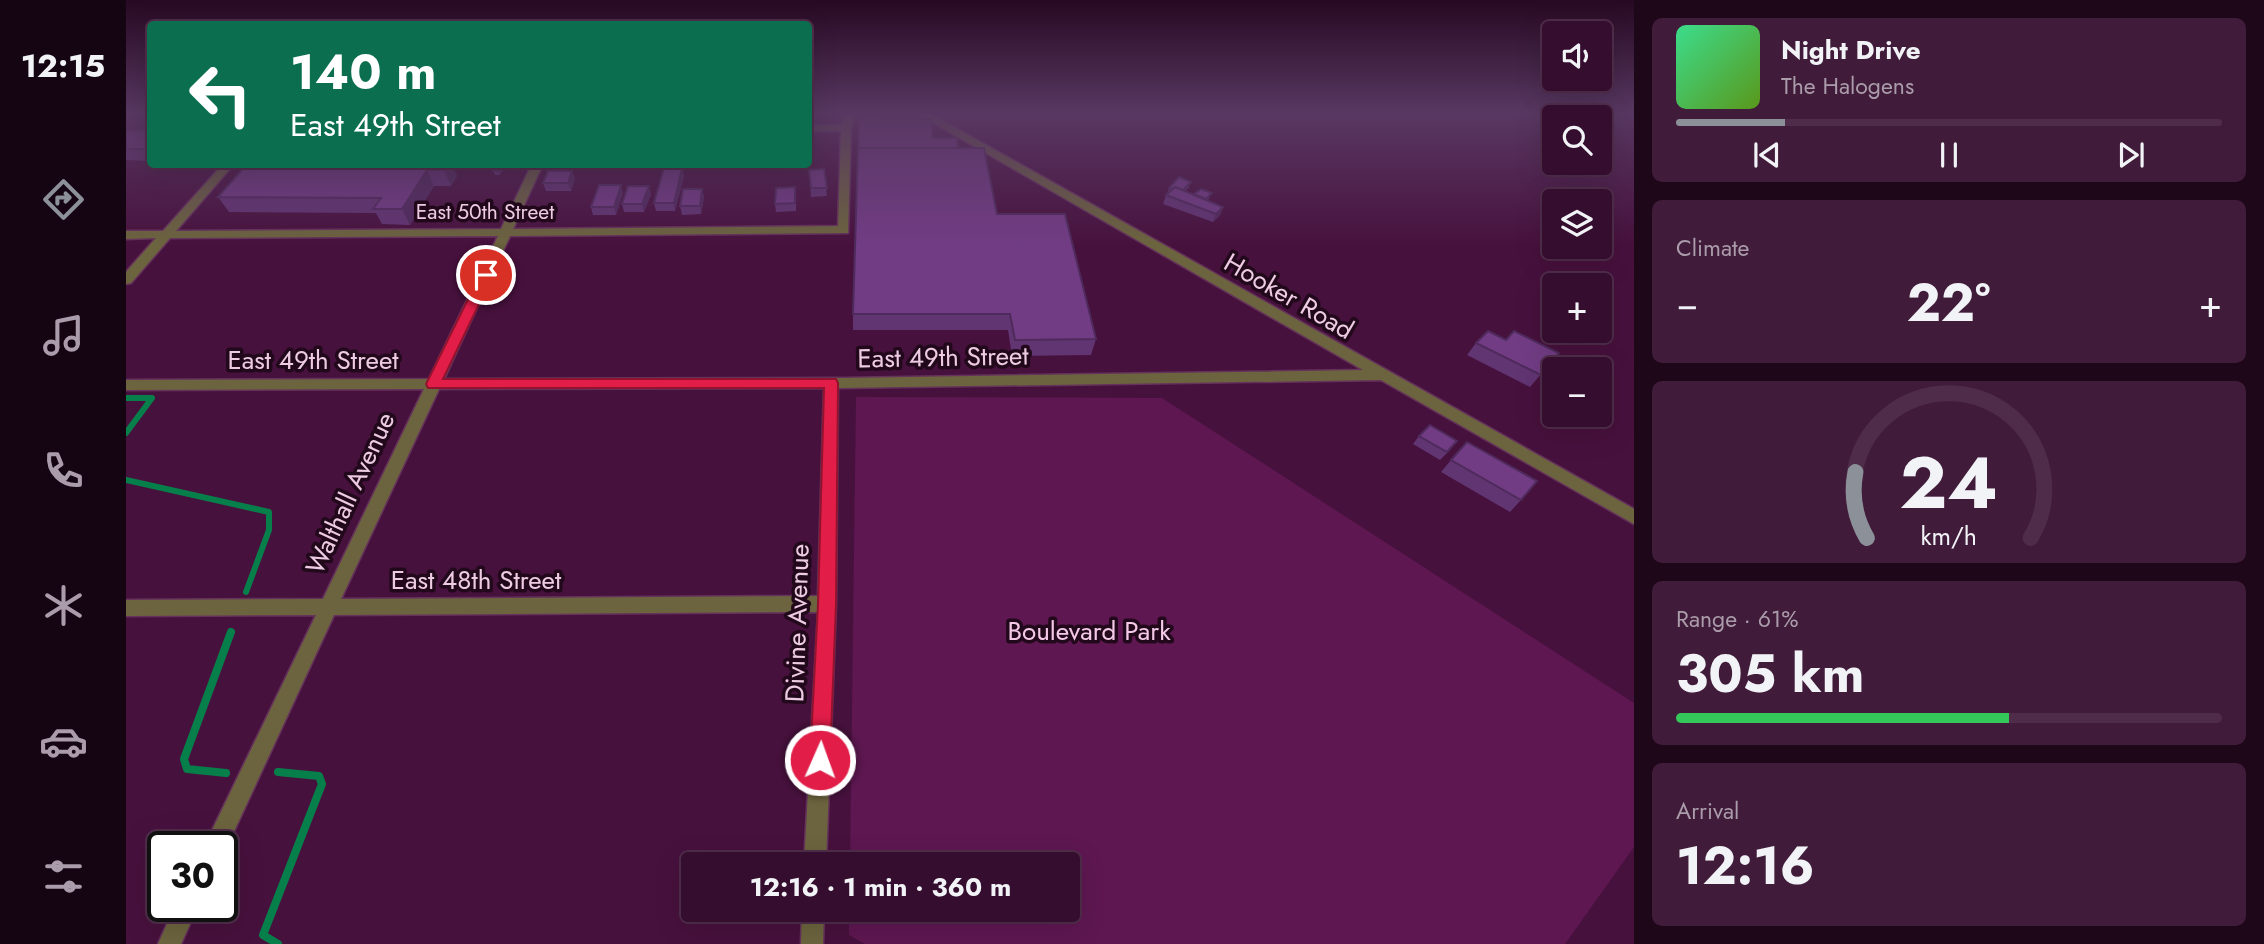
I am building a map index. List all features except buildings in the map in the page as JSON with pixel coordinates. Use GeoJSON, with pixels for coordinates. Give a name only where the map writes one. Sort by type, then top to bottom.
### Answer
{"type":"FeatureCollection","features":[{"type":"Feature","properties":{"kind":"street","name":"East 50th Street"},"geometry":{"type":"LineString","coordinates":[[126,235],[845,230],[846,158]]}},
{"type":"Feature","properties":{"kind":"street","name":"Hooker Road"},"geometry":{"type":"LineString","coordinates":[[1000,158],[1634,517]]}},
{"type":"Feature","properties":{"kind":"street"},"geometry":{"type":"LineString","coordinates":[[126,280],[226,168]]}},
{"type":"Feature","properties":{"kind":"street","name":"Walthall Avenue"},"geometry":{"type":"LineString","coordinates":[[223,831],[536,168]]}},
{"type":"Feature","properties":{"kind":"street","name":"East 49th Street"},"geometry":{"type":"LineString","coordinates":[[126,384],[831,383],[1382,375]]}},
{"type":"Feature","properties":{"kind":"street","name":"Divine Avenue"},"geometry":{"type":"LineString","coordinates":[[816,852],[827,604],[831,383]]}},
{"type":"Feature","properties":{"kind":"street","name":"East 48th Street"},"geometry":{"type":"LineString","coordinates":[[126,608],[827,604]]}},
{"type":"Feature","properties":{"kind":"street"},"geometry":{"type":"LineString","coordinates":[[169,944],[179,922]]}},
{"type":"Feature","properties":{"kind":"street"},"geometry":{"type":"LineString","coordinates":[[812,944],[813,922]]}},
{"type":"Feature","properties":{"kind":"green space","name":"Boulevard Park"},"geometry":{"type":"Polygon","coordinates":[[[856,397],[1162,398],[1634,703],[1634,847],[1565,944],[865,944],[849,935],[849,922],[1080,922],[1080,852],[850,852],[856,397]]]}},
{"type":"Feature","properties":{"kind":"waterway"},"geometry":{"type":"LineString","coordinates":[[126,398],[152,398],[126,433]]}},
{"type":"Feature","properties":{"kind":"waterway"},"geometry":{"type":"LineString","coordinates":[[126,480],[269,512],[269,530],[246,592]]}},
{"type":"Feature","properties":{"kind":"waterway"},"geometry":{"type":"LineString","coordinates":[[226,773],[187,769],[184,759],[231,632]]}},
{"type":"Feature","properties":{"kind":"waterway"},"geometry":{"type":"LineString","coordinates":[[278,772],[319,776],[322,784],[263,935],[278,944]]}},
{"type":"Feature","properties":{"kind":"route"},"geometry":{"type":"LineString","coordinates":[[486,275],[433,384],[831,383],[827,604],[820,760]]}}]}
